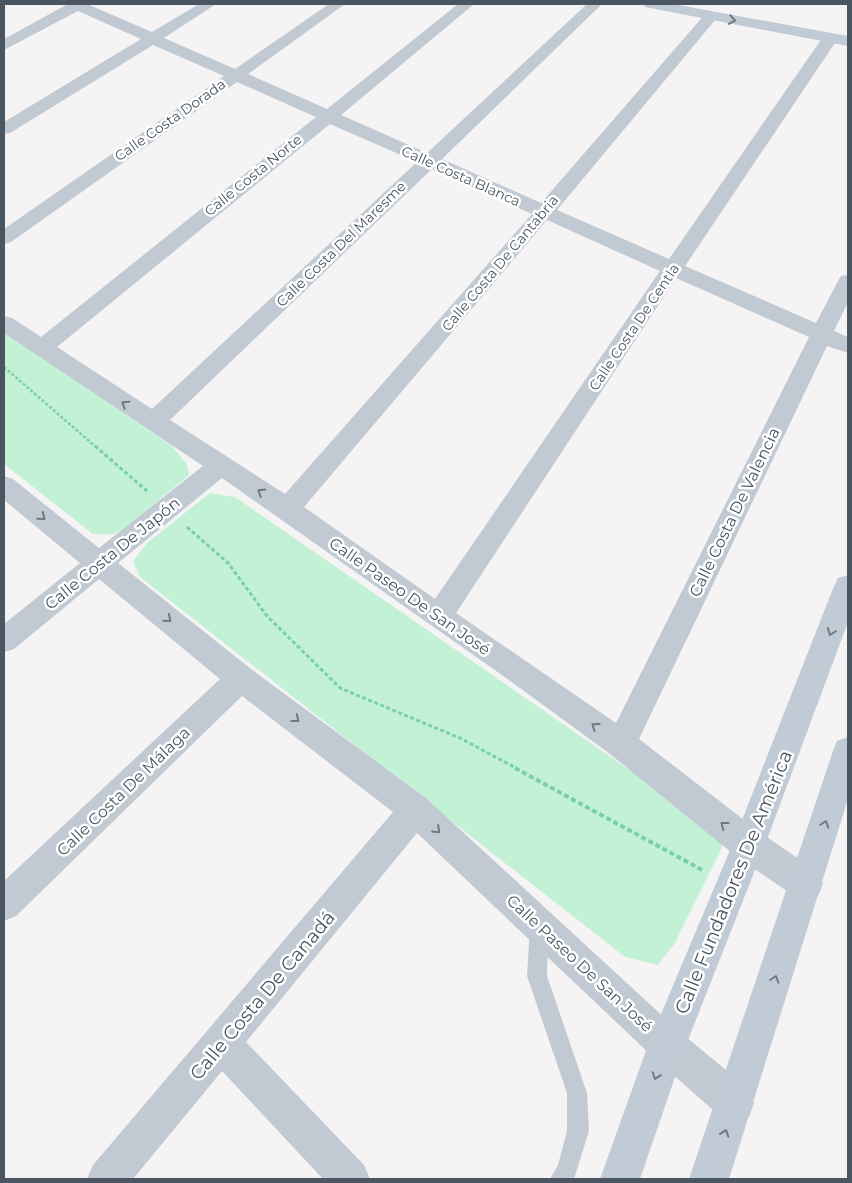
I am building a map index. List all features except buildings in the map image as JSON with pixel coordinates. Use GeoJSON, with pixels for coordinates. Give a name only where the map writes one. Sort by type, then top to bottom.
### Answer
{"type":"FeatureCollection","features":[{"type":"Feature","properties":{"kind":"main road"},"geometry":{"type":"LineString","coordinates":[[650,4],[840,39]]}},
{"type":"Feature","properties":{"kind":"main road","name":"Calle Fundadores De América"},"geometry":{"type":"LineString","coordinates":[[620,1179],[667,1045],[750,845],[848,586]]}},
{"type":"Feature","properties":{"kind":"main road"},"geometry":{"type":"LineString","coordinates":[[709,1179],[848,751]]}},
{"type":"Feature","properties":{"kind":"street"},"geometry":{"type":"LineString","coordinates":[[4,45],[77,4]]}},
{"type":"Feature","properties":{"kind":"street","name":"Calle Costa Blanca"},"geometry":{"type":"LineString","coordinates":[[77,4],[152,39],[848,346]]}},
{"type":"Feature","properties":{"kind":"street"},"geometry":{"type":"LineString","coordinates":[[4,129],[209,4]]}},
{"type":"Feature","properties":{"kind":"street","name":"Calle Costa Dorada"},"geometry":{"type":"LineString","coordinates":[[4,238],[235,74],[338,4]]}},
{"type":"Feature","properties":{"kind":"street","name":"Calle Costa Norte"},"geometry":{"type":"LineString","coordinates":[[41,349],[467,4]]}},
{"type":"Feature","properties":{"kind":"street","name":"Calle Costa Del Maresme"},"geometry":{"type":"LineString","coordinates":[[153,422],[595,4]]}},
{"type":"Feature","properties":{"kind":"street","name":"Calle Costa De Cantabria"},"geometry":{"type":"LineString","coordinates":[[287,509],[434,341],[711,16]]}},
{"type":"Feature","properties":{"kind":"street","name":"Calle Costa De Centla"},"geometry":{"type":"LineString","coordinates":[[438,617],[672,269],[840,39]]}},
{"type":"Feature","properties":{"kind":"street","name":"Calle Costa De Valencia"},"geometry":{"type":"LineString","coordinates":[[620,744],[848,281]]}},
{"type":"Feature","properties":{"kind":"street","name":"Calle Paseo De San José"},"geometry":{"type":"LineString","coordinates":[[4,323],[287,509],[353,558],[620,744],[750,845],[806,884]]}},
{"type":"Feature","properties":{"kind":"street","name":"Calle Costa De Japón"},"geometry":{"type":"LineString","coordinates":[[4,640],[220,466]]}},
{"type":"Feature","properties":{"kind":"street","name":"Calle Paseo De San José"},"geometry":{"type":"LineString","coordinates":[[4,486],[241,678],[416,810],[667,1045],[735,1103]]}},
{"type":"Feature","properties":{"kind":"street","name":"Calle Costa De Málaga"},"geometry":{"type":"LineString","coordinates":[[4,904],[241,678]]}},
{"type":"Feature","properties":{"kind":"street","name":"Calle Costa De Canadá"},"geometry":{"type":"LineString","coordinates":[[107,1179],[416,810]]}},
{"type":"Feature","properties":{"kind":"street"},"geometry":{"type":"LineString","coordinates":[[222,1044],[350,1179]]}},
{"type":"Feature","properties":{"kind":"lane"},"geometry":{"type":"LineString","coordinates":[[539,925],[536,976],[577,1093],[578,1131],[567,1172],[561,1179]]}},
{"type":"Feature","properties":{"kind":"path"},"geometry":{"type":"LineString","coordinates":[[4,367],[228,563],[267,616],[340,688],[460,738],[733,887]]}},
{"type":"Feature","properties":{"kind":"green space"},"geometry":{"type":"Polygon","coordinates":[[[4,332],[172,446],[186,463],[189,475],[123,530],[114,534],[93,534],[4,464],[4,332]]]}},
{"type":"Feature","properties":{"kind":"green space"},"geometry":{"type":"Polygon","coordinates":[[[210,493],[235,497],[709,825],[725,841],[675,943],[658,965],[625,957],[140,577],[133,561],[147,543],[210,493]]]}}]}
